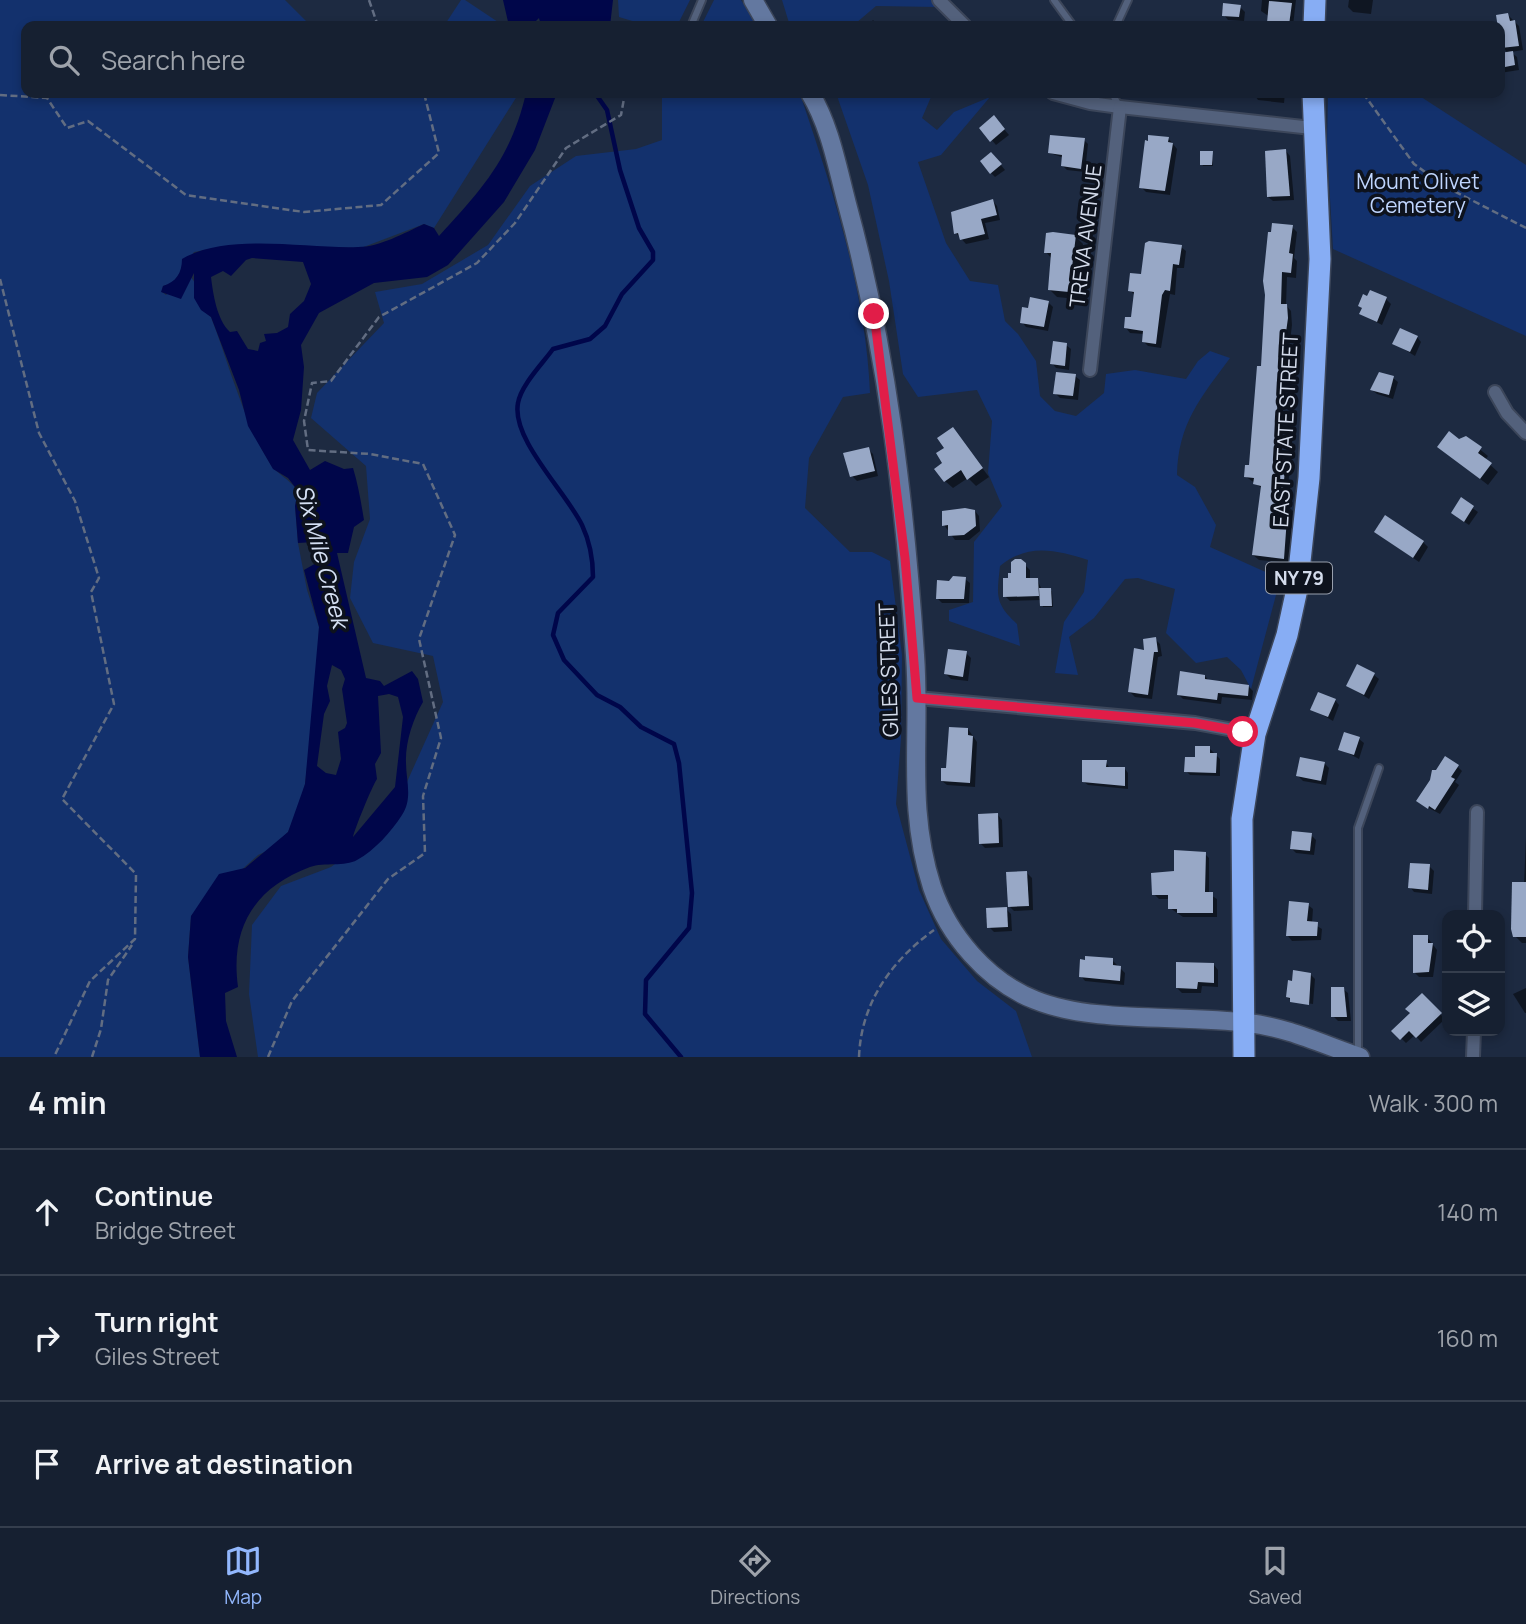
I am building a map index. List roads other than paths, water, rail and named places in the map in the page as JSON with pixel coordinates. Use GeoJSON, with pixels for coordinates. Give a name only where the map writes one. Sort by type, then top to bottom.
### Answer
{"type":"FeatureCollection","features":[{"type":"Feature","properties":{"kind":"highway"},"geometry":{"type":"LineString","coordinates":[[1314,0],[1314,21]]}},
{"type":"Feature","properties":{"kind":"highway","name":"EAST STATE STREET"},"geometry":{"type":"LineString","coordinates":[[1244,1057],[1242,819],[1255,734],[1287,635],[1304,539],[1320,259],[1312,128],[1313,98]]}},
{"type":"Feature","properties":{"kind":"street"},"geometry":{"type":"LineString","coordinates":[[753,0],[765,21]]}},
{"type":"Feature","properties":{"kind":"street"},"geometry":{"type":"LineString","coordinates":[[939,0],[960,21]]}},
{"type":"Feature","properties":{"kind":"street","name":"GILES STREET"},"geometry":{"type":"LineString","coordinates":[[812,98],[826,125],[874,314],[904,544],[917,698],[916,821],[933,890],[946,922],[980,963],[1006,984],[1034,1000],[1066,1009],[1244,1022],[1287,1032],[1359,1057]]}},
{"type":"Feature","properties":{"kind":"street"},"geometry":{"type":"LineString","coordinates":[[1077,98],[1121,107],[1312,128]]}},
{"type":"Feature","properties":{"kind":"street","name":"TREVA AVENUE"},"geometry":{"type":"LineString","coordinates":[[1090,370],[1121,107]]}},
{"type":"Feature","properties":{"kind":"street"},"geometry":{"type":"LineString","coordinates":[[1495,392],[1507,413],[1526,433]]}},
{"type":"Feature","properties":{"kind":"street"},"geometry":{"type":"LineString","coordinates":[[917,698],[1195,723],[1255,734]]}},
{"type":"Feature","properties":{"kind":"street"},"geometry":{"type":"LineString","coordinates":[[1475,910],[1477,812]]}},
{"type":"Feature","properties":{"kind":"street"},"geometry":{"type":"LineString","coordinates":[[1473,1057],[1474,1036]]}},
{"type":"Feature","properties":{"kind":"lane"},"geometry":{"type":"LineString","coordinates":[[693,21],[702,0]]}},
{"type":"Feature","properties":{"kind":"lane"},"geometry":{"type":"LineString","coordinates":[[1054,0],[1069,21]]}},
{"type":"Feature","properties":{"kind":"lane"},"geometry":{"type":"LineString","coordinates":[[1118,21],[1128,0]]}},
{"type":"Feature","properties":{"kind":"lane"},"geometry":{"type":"LineString","coordinates":[[1115,98],[1121,107]]}},
{"type":"Feature","properties":{"kind":"lane"},"geometry":{"type":"LineString","coordinates":[[1359,1057],[1358,828],[1379,768]]}},
{"type":"Feature","properties":{"kind":"water"},"geometry":{"type":"Polygon","coordinates":[[[503,0],[613,0],[611,21],[540,21],[539,18],[536,21],[508,21],[503,0]]]}},
{"type":"Feature","properties":{"kind":"water","name":"Six Mile Creek"},"geometry":{"type":"Polygon","coordinates":[[[525,98],[555,98],[535,150],[504,202],[448,265],[427,277],[374,283],[319,313],[301,345],[304,367],[301,410],[293,440],[310,470],[325,461],[344,469],[353,468],[359,493],[364,520],[354,527],[348,553],[337,553],[366,678],[380,681],[384,686],[412,671],[418,679],[423,702],[408,739],[408,796],[402,815],[382,840],[357,860],[310,867],[274,886],[260,899],[242,929],[236,966],[238,987],[225,993],[226,1021],[237,1057],[200,1057],[188,957],[191,916],[219,874],[245,868],[288,832],[305,784],[319,627],[304,570],[318,562],[314,542],[298,543],[295,506],[298,491],[288,478],[273,469],[248,426],[239,390],[211,317],[201,310],[194,298],[194,273],[181,299],[161,292],[163,286],[177,276],[182,259],[222,246],[366,246],[392,239],[424,224],[434,228],[439,236],[493,171],[512,136],[525,98]],[[252,258],[246,260],[231,276],[223,271],[211,277],[216,306],[222,321],[230,332],[237,331],[248,349],[258,351],[260,343],[266,341],[264,334],[277,333],[288,327],[290,314],[304,301],[311,284],[303,262],[252,258]],[[332,665],[327,686],[330,701],[324,714],[317,766],[326,773],[336,775],[341,759],[338,732],[345,728],[347,723],[342,689],[345,679],[341,670],[332,665]],[[389,694],[378,696],[381,753],[375,764],[377,779],[353,837],[395,787],[403,717],[398,697],[389,694]]]}},
{"type":"Feature","properties":{"kind":"waterway"},"geometry":{"type":"LineString","coordinates":[[599,98],[607,110],[620,170],[639,228],[653,252],[653,260],[622,294],[605,326],[590,339],[553,349],[523,389],[518,403],[518,417],[531,449],[582,525],[590,550],[593,577],[558,613],[553,635],[564,660],[597,695],[620,707],[641,727],[674,744],[679,763],[692,893],[689,928],[646,980],[645,1014],[681,1057]]}},
{"type":"Feature","properties":{"kind":"park label","name":"Mount Olivet Cemetery"},"geometry":{"type":"Point","coordinates":[1418,194]}}]}
